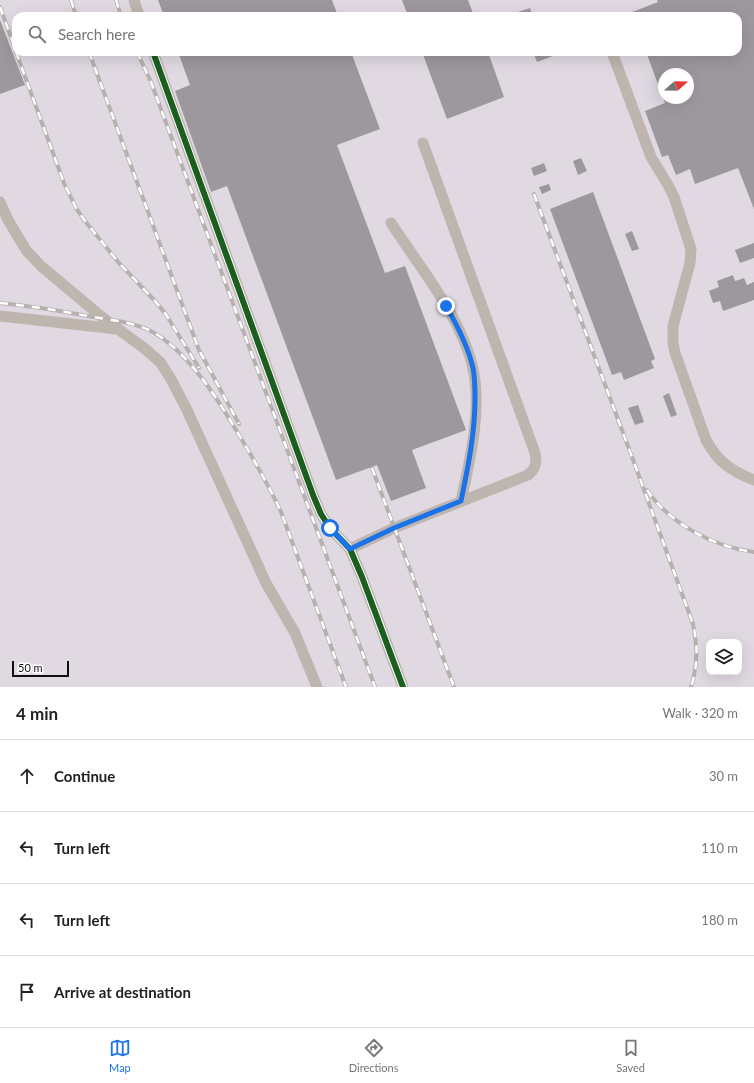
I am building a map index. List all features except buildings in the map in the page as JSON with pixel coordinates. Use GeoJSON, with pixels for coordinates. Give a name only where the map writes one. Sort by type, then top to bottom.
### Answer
{"type":"FeatureCollection","features":[{"type":"Feature","properties":{"kind":"street"},"geometry":{"type":"LineString","coordinates":[[134,0],[138,12]]}},
{"type":"Feature","properties":{"kind":"street"},"geometry":{"type":"LineString","coordinates":[[154,56],[313,494],[321,514],[330,528],[350,549],[403,687]]}},
{"type":"Feature","properties":{"kind":"street"},"geometry":{"type":"LineString","coordinates":[[613,56],[651,157],[674,197],[691,248],[690,263],[673,326],[673,343],[675,353],[706,440],[713,453],[730,469],[754,480]]}},
{"type":"Feature","properties":{"kind":"street"},"geometry":{"type":"LineString","coordinates":[[350,549],[394,528],[528,474],[535,468],[536,459],[423,143]]}},
{"type":"Feature","properties":{"kind":"street"},"geometry":{"type":"LineString","coordinates":[[0,202],[8,220],[26,250],[41,266],[103,318],[144,348],[160,362],[171,379],[187,410],[266,583],[295,634],[316,687]]}},
{"type":"Feature","properties":{"kind":"street"},"geometry":{"type":"LineString","coordinates":[[391,223],[456,323],[473,368],[475,382],[475,425],[472,451],[461,501]]}},
{"type":"Feature","properties":{"kind":"street"},"geometry":{"type":"LineString","coordinates":[[0,316],[117,329]]}},
{"type":"Feature","properties":{"kind":"shaded area"},"geometry":{"type":"Polygon","coordinates":[[[0,0],[754,0],[754,687],[0,687],[0,0]]]}},
{"type":"Feature","properties":{"kind":"railway"},"geometry":{"type":"LineString","coordinates":[[71,0],[75,12]]}},
{"type":"Feature","properties":{"kind":"railway"},"geometry":{"type":"LineString","coordinates":[[116,0],[120,12]]}},
{"type":"Feature","properties":{"kind":"railway"},"geometry":{"type":"LineString","coordinates":[[0,7],[12,40]]}},
{"type":"Feature","properties":{"kind":"railway"},"geometry":{"type":"LineString","coordinates":[[17,56],[64,183],[76,208],[119,263],[165,313],[199,368]]}},
{"type":"Feature","properties":{"kind":"railway"},"geometry":{"type":"LineString","coordinates":[[90,56],[199,350],[239,424]]}},
{"type":"Feature","properties":{"kind":"railway"},"geometry":{"type":"LineString","coordinates":[[139,56],[151,82],[375,687]]}},
{"type":"Feature","properties":{"kind":"railway"},"geometry":{"type":"LineString","coordinates":[[534,194],[693,624],[696,640],[696,656],[695,671],[691,687]]}},
{"type":"Feature","properties":{"kind":"railway"},"geometry":{"type":"LineString","coordinates":[[0,303],[58,311],[135,325],[149,330],[164,339],[191,365],[204,381],[226,414],[277,503],[346,687]]}},
{"type":"Feature","properties":{"kind":"railway"},"geometry":{"type":"LineString","coordinates":[[372,468],[454,687]]}},
{"type":"Feature","properties":{"kind":"railway"},"geometry":{"type":"LineString","coordinates":[[647,490],[668,513],[694,532],[724,545],[754,552]]}},
{"type":"Feature","properties":{"kind":"cycle path"},"geometry":{"type":"LineString","coordinates":[[154,56],[313,495],[321,514],[330,528],[350,549],[403,687]]}},
{"type":"Feature","properties":{"kind":"route"},"geometry":{"type":"LineString","coordinates":[[330,528],[350,549],[394,528],[461,501],[472,451],[475,425],[475,382],[473,368],[462,336],[446,306]]}}]}
